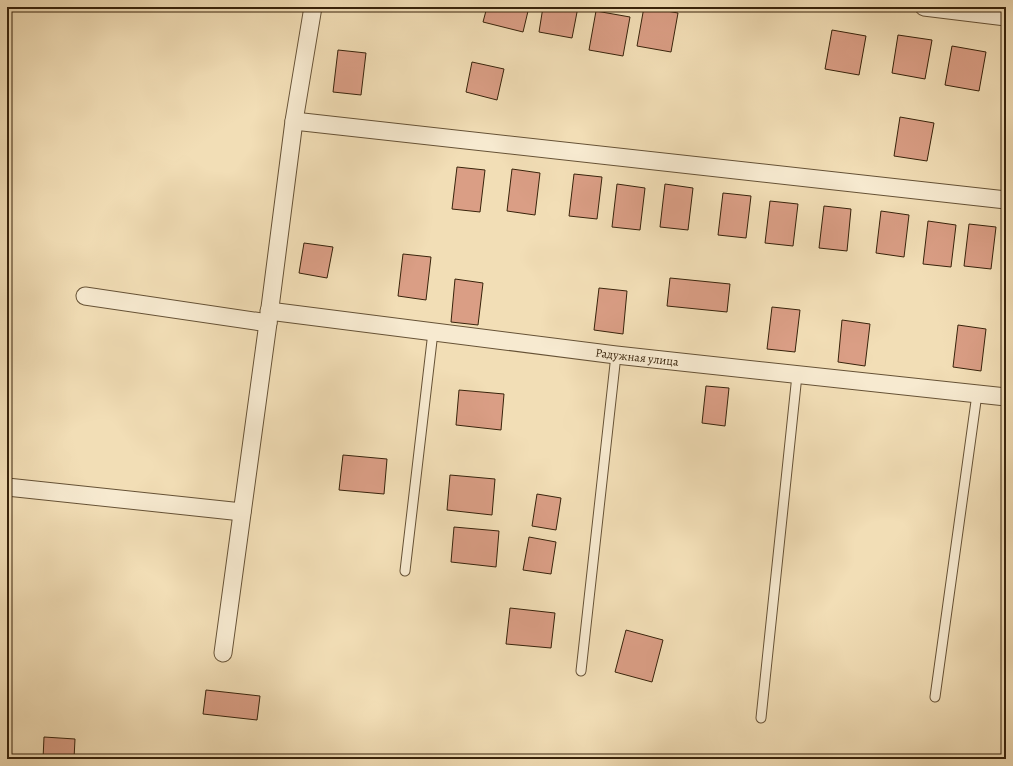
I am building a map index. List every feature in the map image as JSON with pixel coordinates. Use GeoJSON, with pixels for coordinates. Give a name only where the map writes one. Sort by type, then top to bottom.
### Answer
{"type":"FeatureCollection","features":[{"type":"Feature","properties":{"kind":"street"},"geometry":{"type":"LineString","coordinates":[[223,653],[294,121],[313,7]]}},
{"type":"Feature","properties":{"kind":"street"},"geometry":{"type":"LineString","coordinates":[[924,7],[1006,17]]}},
{"type":"Feature","properties":{"kind":"street"},"geometry":{"type":"LineString","coordinates":[[294,121],[1006,200]]}},
{"type":"Feature","properties":{"kind":"street","name":"Радужная улица"},"geometry":{"type":"LineString","coordinates":[[85,296],[269,317],[433,332],[616,355],[1006,397]]}},
{"type":"Feature","properties":{"kind":"street"},"geometry":{"type":"LineString","coordinates":[[7,487],[242,512]]}},
{"type":"Feature","properties":{"kind":"lane"},"geometry":{"type":"LineString","coordinates":[[405,571],[433,332]]}},
{"type":"Feature","properties":{"kind":"lane"},"geometry":{"type":"LineString","coordinates":[[581,671],[616,355]]}},
{"type":"Feature","properties":{"kind":"lane"},"geometry":{"type":"LineString","coordinates":[[760,718],[797,375]]}},
{"type":"Feature","properties":{"kind":"lane"},"geometry":{"type":"LineString","coordinates":[[935,697],[977,394]]}},
{"type":"Feature","properties":{"kind":"building"},"geometry":{"type":"Polygon","coordinates":[[[487,7],[529,7],[523,32],[483,22],[487,7]]]}},
{"type":"Feature","properties":{"kind":"building"},"geometry":{"type":"Polygon","coordinates":[[[543,7],[578,7],[572,38],[539,32],[543,7]]]}},
{"type":"Feature","properties":{"kind":"building"},"geometry":{"type":"Polygon","coordinates":[[[644,7],[678,13],[671,52],[637,46],[644,7]]]}},
{"type":"Feature","properties":{"kind":"building"},"geometry":{"type":"Polygon","coordinates":[[[596,11],[630,17],[623,56],[589,50],[596,11]]]}},
{"type":"Feature","properties":{"kind":"building"},"geometry":{"type":"Polygon","coordinates":[[[832,30],[866,36],[859,75],[825,69],[832,30]]]}},
{"type":"Feature","properties":{"kind":"building"},"geometry":{"type":"Polygon","coordinates":[[[898,35],[932,40],[925,79],[892,73],[898,35]]]}},
{"type":"Feature","properties":{"kind":"building"},"geometry":{"type":"Polygon","coordinates":[[[952,46],[986,52],[979,91],[945,85],[952,46]]]}},
{"type":"Feature","properties":{"kind":"building"},"geometry":{"type":"Polygon","coordinates":[[[338,50],[366,53],[361,95],[333,92],[338,50]]]}},
{"type":"Feature","properties":{"kind":"building"},"geometry":{"type":"Polygon","coordinates":[[[472,62],[504,69],[497,100],[466,92],[472,62]]]}},
{"type":"Feature","properties":{"kind":"building"},"geometry":{"type":"Polygon","coordinates":[[[900,117],[934,123],[927,161],[894,156],[900,117]]]}},
{"type":"Feature","properties":{"kind":"building"},"geometry":{"type":"Polygon","coordinates":[[[457,167],[485,170],[480,212],[452,209],[457,167]]]}},
{"type":"Feature","properties":{"kind":"building"},"geometry":{"type":"Polygon","coordinates":[[[512,169],[540,173],[535,215],[507,211],[512,169]]]}},
{"type":"Feature","properties":{"kind":"building"},"geometry":{"type":"Polygon","coordinates":[[[574,174],[602,177],[597,219],[569,216],[574,174]]]}},
{"type":"Feature","properties":{"kind":"building"},"geometry":{"type":"Polygon","coordinates":[[[617,184],[645,188],[640,230],[612,227],[617,184]]]}},
{"type":"Feature","properties":{"kind":"building"},"geometry":{"type":"Polygon","coordinates":[[[665,184],[693,188],[688,230],[660,227],[665,184]]]}},
{"type":"Feature","properties":{"kind":"building"},"geometry":{"type":"Polygon","coordinates":[[[723,193],[751,196],[746,238],[718,235],[723,193]]]}},
{"type":"Feature","properties":{"kind":"building"},"geometry":{"type":"Polygon","coordinates":[[[770,201],[798,204],[793,246],[765,243],[770,201]]]}},
{"type":"Feature","properties":{"kind":"building"},"geometry":{"type":"Polygon","coordinates":[[[824,206],[851,209],[847,251],[819,248],[824,206]]]}},
{"type":"Feature","properties":{"kind":"building"},"geometry":{"type":"Polygon","coordinates":[[[881,211],[909,215],[904,257],[876,253],[881,211]]]}},
{"type":"Feature","properties":{"kind":"building"},"geometry":{"type":"Polygon","coordinates":[[[928,221],[956,225],[951,267],[923,264],[928,221]]]}},
{"type":"Feature","properties":{"kind":"building"},"geometry":{"type":"Polygon","coordinates":[[[969,224],[996,227],[991,269],[964,266],[969,224]]]}},
{"type":"Feature","properties":{"kind":"building"},"geometry":{"type":"Polygon","coordinates":[[[304,243],[333,247],[327,278],[299,273],[304,243]]]}},
{"type":"Feature","properties":{"kind":"building"},"geometry":{"type":"Polygon","coordinates":[[[403,254],[431,257],[426,300],[398,296],[403,254]]]}},
{"type":"Feature","properties":{"kind":"building"},"geometry":{"type":"Polygon","coordinates":[[[670,278],[730,284],[727,312],[667,306],[670,278]]]}},
{"type":"Feature","properties":{"kind":"building"},"geometry":{"type":"Polygon","coordinates":[[[455,279],[483,283],[478,325],[451,322],[455,279]]]}},
{"type":"Feature","properties":{"kind":"building"},"geometry":{"type":"Polygon","coordinates":[[[599,288],[627,291],[623,334],[594,330],[599,288]]]}},
{"type":"Feature","properties":{"kind":"building"},"geometry":{"type":"Polygon","coordinates":[[[772,307],[800,310],[795,352],[767,349],[772,307]]]}},
{"type":"Feature","properties":{"kind":"building"},"geometry":{"type":"Polygon","coordinates":[[[842,320],[870,324],[865,366],[838,362],[842,320]]]}},
{"type":"Feature","properties":{"kind":"building"},"geometry":{"type":"Polygon","coordinates":[[[958,325],[986,329],[981,371],[953,367],[958,325]]]}},
{"type":"Feature","properties":{"kind":"building"},"geometry":{"type":"Polygon","coordinates":[[[706,386],[729,388],[725,426],[702,423],[706,386]]]}},
{"type":"Feature","properties":{"kind":"building"},"geometry":{"type":"Polygon","coordinates":[[[459,390],[504,394],[501,430],[456,425],[459,390]]]}},
{"type":"Feature","properties":{"kind":"building"},"geometry":{"type":"Polygon","coordinates":[[[343,455],[387,459],[384,494],[339,490],[343,455]]]}},
{"type":"Feature","properties":{"kind":"building"},"geometry":{"type":"Polygon","coordinates":[[[450,475],[495,479],[492,515],[447,510],[450,475]]]}},
{"type":"Feature","properties":{"kind":"building"},"geometry":{"type":"Polygon","coordinates":[[[537,494],[561,498],[556,530],[532,526],[537,494]]]}},
{"type":"Feature","properties":{"kind":"building"},"geometry":{"type":"Polygon","coordinates":[[[454,527],[499,531],[496,567],[451,562],[454,527]]]}},
{"type":"Feature","properties":{"kind":"building"},"geometry":{"type":"Polygon","coordinates":[[[529,537],[556,542],[551,574],[523,570],[529,537]]]}},
{"type":"Feature","properties":{"kind":"building"},"geometry":{"type":"Polygon","coordinates":[[[510,608],[555,613],[551,648],[506,644],[510,608]]]}},
{"type":"Feature","properties":{"kind":"building"},"geometry":{"type":"Polygon","coordinates":[[[626,630],[663,640],[652,682],[615,672],[626,630]]]}},
{"type":"Feature","properties":{"kind":"building"},"geometry":{"type":"Polygon","coordinates":[[[206,690],[260,696],[257,720],[203,714],[206,690]]]}},
{"type":"Feature","properties":{"kind":"building"},"geometry":{"type":"Polygon","coordinates":[[[44,737],[75,739],[74,759],[43,759],[44,737]]]}}]}
